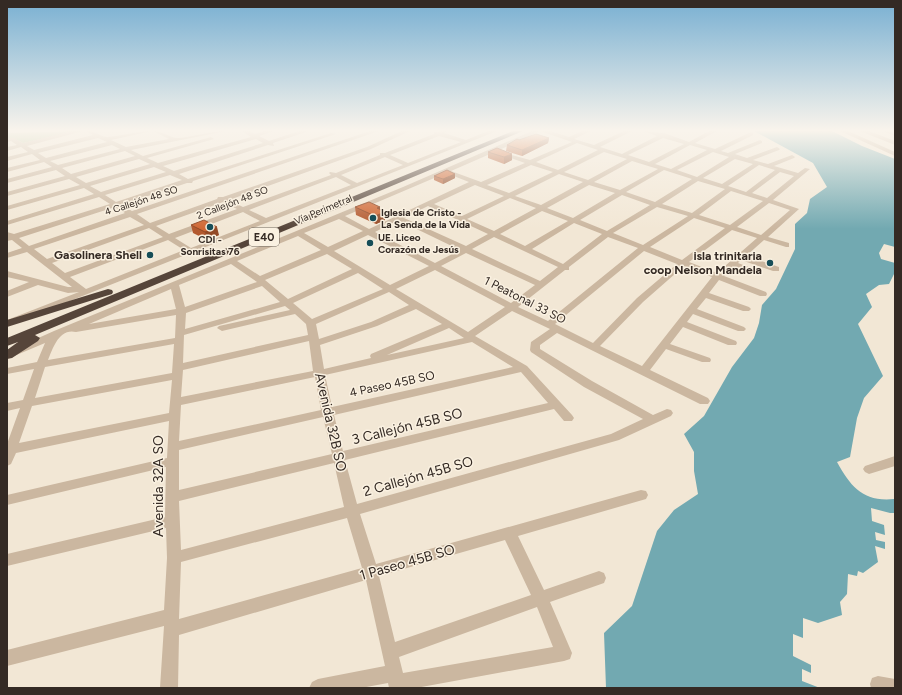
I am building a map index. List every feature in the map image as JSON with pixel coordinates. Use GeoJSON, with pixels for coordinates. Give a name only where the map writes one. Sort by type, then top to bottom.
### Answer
{"type":"FeatureCollection","features":[{"type":"Feature","properties":{"kind":"highway","name":"Vía Perimetral"},"geometry":{"type":"LineString","coordinates":[[7,334],[429,163]]}},
{"type":"Feature","properties":{"kind":"highway","name":"Vía Perimetral"},"geometry":{"type":"LineString","coordinates":[[7,342],[430,163]]}},
{"type":"Feature","properties":{"kind":"highway"},"geometry":{"type":"LineString","coordinates":[[7,323],[117,290]]}},
{"type":"Feature","properties":{"kind":"highway"},"geometry":{"type":"LineString","coordinates":[[7,354],[21,345],[73,320],[90,307]]}},
{"type":"Feature","properties":{"kind":"street"},"geometry":{"type":"LineString","coordinates":[[7,170],[32,163]]}},
{"type":"Feature","properties":{"kind":"street"},"geometry":{"type":"LineString","coordinates":[[50,163],[84,186],[100,194],[170,237],[190,251]]}},
{"type":"Feature","properties":{"kind":"street"},"geometry":{"type":"LineString","coordinates":[[7,181],[73,163]]}},
{"type":"Feature","properties":{"kind":"street"},"geometry":{"type":"LineString","coordinates":[[7,194],[116,163]]}},
{"type":"Feature","properties":{"kind":"street"},"geometry":{"type":"LineString","coordinates":[[153,163],[266,221]]}},
{"type":"Feature","properties":{"kind":"street"},"geometry":{"type":"LineString","coordinates":[[7,208],[162,163]]}},
{"type":"Feature","properties":{"kind":"street"},"geometry":{"type":"LineString","coordinates":[[7,223],[203,163]]}},
{"type":"Feature","properties":{"kind":"street"},"geometry":{"type":"LineString","coordinates":[[9,236],[242,163]]}},
{"type":"Feature","properties":{"kind":"street","name":"4 Callejón 48 SO"},"geometry":{"type":"LineString","coordinates":[[7,256],[284,163]]}},
{"type":"Feature","properties":{"kind":"street"},"geometry":{"type":"LineString","coordinates":[[312,163],[357,185]]}},
{"type":"Feature","properties":{"kind":"street"},"geometry":{"type":"LineString","coordinates":[[46,262],[325,163]]}},
{"type":"Feature","properties":{"kind":"street","name":"2 Callejón 48 SO"},"geometry":{"type":"LineString","coordinates":[[64,276],[364,163]]}},
{"type":"Feature","properties":{"kind":"street"},"geometry":{"type":"LineString","coordinates":[[405,163],[409,165]]}},
{"type":"Feature","properties":{"kind":"street","name":"Vía Perimetral"},"geometry":{"type":"LineString","coordinates":[[7,323],[82,290],[190,251],[414,163]]}},
{"type":"Feature","properties":{"kind":"street","name":"Vía Perimetral"},"geometry":{"type":"LineString","coordinates":[[7,354],[463,163]]}},
{"type":"Feature","properties":{"kind":"street"},"geometry":{"type":"LineString","coordinates":[[7,461],[9,449],[50,342],[58,332],[181,311],[261,281],[429,204],[527,163]]}},
{"type":"Feature","properties":{"kind":"street"},"geometry":{"type":"LineString","coordinates":[[535,163],[621,193],[786,245]]}},
{"type":"Feature","properties":{"kind":"street"},"geometry":{"type":"LineString","coordinates":[[462,219],[576,163]]}},
{"type":"Feature","properties":{"kind":"street"},"geometry":{"type":"LineString","coordinates":[[232,261],[261,281],[311,323],[434,267],[623,163]]}},
{"type":"Feature","properties":{"kind":"street"},"geometry":{"type":"LineString","coordinates":[[671,171],[686,163]]}},
{"type":"Feature","properties":{"kind":"street"},"geometry":{"type":"LineString","coordinates":[[175,402],[357,365],[470,338],[540,284],[566,268],[607,234],[720,163]]}},
{"type":"Feature","properties":{"kind":"street"},"geometry":{"type":"LineString","coordinates":[[654,420],[588,384],[535,350],[535,344],[552,327],[643,248],[693,216],[757,163]]}},
{"type":"Feature","properties":{"kind":"street"},"geometry":{"type":"LineString","coordinates":[[759,163],[799,175]]}},
{"type":"Feature","properties":{"kind":"street"},"geometry":{"type":"LineString","coordinates":[[768,166],[775,163]]}},
{"type":"Feature","properties":{"kind":"street"},"geometry":{"type":"LineString","coordinates":[[643,372],[717,277],[764,238],[795,209],[649,164]]}},
{"type":"Feature","properties":{"kind":"street"},"geometry":{"type":"LineString","coordinates":[[526,249],[663,168]]}},
{"type":"Feature","properties":{"kind":"street"},"geometry":{"type":"LineString","coordinates":[[747,194],[780,169]]}},
{"type":"Feature","properties":{"kind":"street"},"geometry":{"type":"LineString","coordinates":[[594,347],[640,300],[683,263],[768,201],[807,169]]}},
{"type":"Feature","properties":{"kind":"street"},"geometry":{"type":"LineString","coordinates":[[446,171],[763,294]]}},
{"type":"Feature","properties":{"kind":"street"},"geometry":{"type":"LineString","coordinates":[[429,204],[494,233],[566,268]]}},
{"type":"Feature","properties":{"kind":"street","name":"1 Peatonal 33 SO"},"geometry":{"type":"LineString","coordinates":[[339,216],[512,307],[704,401]]}},
{"type":"Feature","properties":{"kind":"street"},"geometry":{"type":"LineString","coordinates":[[399,218],[540,284]]}},
{"type":"Feature","properties":{"kind":"street"},"geometry":{"type":"LineString","coordinates":[[299,233],[360,269],[416,306],[523,368],[568,418]]}},
{"type":"Feature","properties":{"kind":"street"},"geometry":{"type":"LineString","coordinates":[[9,236],[82,290]]}},
{"type":"Feature","properties":{"kind":"street"},"geometry":{"type":"LineString","coordinates":[[741,257],[776,269]]}},
{"type":"Feature","properties":{"kind":"street"},"geometry":{"type":"LineString","coordinates":[[734,264],[748,270]]}},
{"type":"Feature","properties":{"kind":"street"},"geometry":{"type":"LineString","coordinates":[[179,337],[286,303],[360,269]]}},
{"type":"Feature","properties":{"kind":"street"},"geometry":{"type":"LineString","coordinates":[[8,275],[68,290],[82,290]]}},
{"type":"Feature","properties":{"kind":"street"},"geometry":{"type":"LineString","coordinates":[[7,294],[38,282]]}},
{"type":"Feature","properties":{"kind":"street","name":"Avenida 32A SO"},"geometry":{"type":"LineString","coordinates":[[169,688],[174,558],[172,521],[173,447],[181,311],[175,285]]}},
{"type":"Feature","properties":{"kind":"street"},"geometry":{"type":"LineString","coordinates":[[704,294],[746,309]]}},
{"type":"Feature","properties":{"kind":"street"},"geometry":{"type":"LineString","coordinates":[[7,407],[177,372],[313,341],[374,324],[416,306]]}},
{"type":"Feature","properties":{"kind":"street"},"geometry":{"type":"LineString","coordinates":[[691,310],[741,329]]}},
{"type":"Feature","properties":{"kind":"street"},"geometry":{"type":"LineString","coordinates":[[7,371],[179,337],[297,311]]}},
{"type":"Feature","properties":{"kind":"street","name":"Avenida 32B SO"},"geometry":{"type":"LineString","coordinates":[[311,323],[313,341],[327,411],[352,511],[371,572],[397,681]]}},
{"type":"Feature","properties":{"kind":"street"},"geometry":{"type":"LineString","coordinates":[[681,323],[732,343]]}},
{"type":"Feature","properties":{"kind":"street"},"geometry":{"type":"LineString","coordinates":[[357,365],[449,325]]}},
{"type":"Feature","properties":{"kind":"street"},"geometry":{"type":"LineString","coordinates":[[664,345],[706,360]]}},
{"type":"Feature","properties":{"kind":"street","name":"4 Paseo 45B SO"},"geometry":{"type":"LineString","coordinates":[[173,447],[327,411],[523,368]]}},
{"type":"Feature","properties":{"kind":"street","name":"3 Callejón 45B SO"},"geometry":{"type":"LineString","coordinates":[[173,497],[339,459],[556,405]]}},
{"type":"Feature","properties":{"kind":"street","name":"2 Callejón 45B SO"},"geometry":{"type":"LineString","coordinates":[[174,558],[352,511],[615,437],[667,413]]}},
{"type":"Feature","properties":{"kind":"street"},"geometry":{"type":"LineString","coordinates":[[9,449],[174,416]]}},
{"type":"Feature","properties":{"kind":"street"},"geometry":{"type":"LineString","coordinates":[[7,500],[173,461]]}},
{"type":"Feature","properties":{"kind":"street"},"geometry":{"type":"LineString","coordinates":[[870,469],[895,461]]}},
{"type":"Feature","properties":{"kind":"street","name":"1 Paseo 45B SO"},"geometry":{"type":"LineString","coordinates":[[7,658],[172,622],[371,572],[641,495]]}},
{"type":"Feature","properties":{"kind":"street"},"geometry":{"type":"LineString","coordinates":[[7,560],[172,521]]}},
{"type":"Feature","properties":{"kind":"street"},"geometry":{"type":"LineString","coordinates":[[318,688],[397,681],[564,653],[541,599],[508,533]]}},
{"type":"Feature","properties":{"kind":"street"},"geometry":{"type":"LineString","coordinates":[[390,652],[599,578]]}},
{"type":"Feature","properties":{"kind":"street"},"geometry":{"type":"LineString","coordinates":[[878,684],[895,688]]}},
{"type":"Feature","properties":{"kind":"water"},"geometry":{"type":"Polygon","coordinates":[[[813,163],[895,163],[895,247],[884,244],[879,253],[881,259],[895,263],[895,272],[889,284],[879,285],[866,294],[872,307],[858,324],[883,376],[864,398],[857,418],[850,457],[837,462],[847,479],[859,491],[874,498],[894,499],[895,513],[871,508],[872,521],[884,525],[885,535],[875,532],[876,540],[885,542],[885,549],[875,546],[878,562],[863,573],[858,571],[857,576],[848,574],[847,594],[840,602],[842,615],[818,623],[803,618],[803,638],[793,634],[793,656],[811,665],[811,673],[802,669],[802,681],[820,688],[606,688],[604,633],[632,606],[657,531],[674,510],[698,494],[694,471],[694,452],[684,434],[704,416],[732,367],[754,338],[759,323],[762,305],[776,289],[795,249],[795,224],[807,213],[810,199],[827,187],[813,163]]]}},
{"type":"Feature","properties":{"kind":"building"},"geometry":{"type":"Polygon","coordinates":[[[447,170],[455,174],[443,179],[434,176],[447,170]]]}},
{"type":"Feature","properties":{"kind":"building"},"geometry":{"type":"Polygon","coordinates":[[[369,202],[380,207],[377,208],[385,212],[375,216],[355,207],[369,202]]]}},
{"type":"Feature","properties":{"kind":"building"},"geometry":{"type":"Polygon","coordinates":[[[204,220],[217,227],[205,232],[191,225],[204,220]]]}},
{"type":"Feature","properties":{"kind":"place","name":"Iglesia de Cristo - La Senda de la Vida"},"geometry":{"type":"Point","coordinates":[373,218]}},
{"type":"Feature","properties":{"kind":"place","name":"CDI - Sonrisitas 76"},"geometry":{"type":"Point","coordinates":[210,227]}},
{"type":"Feature","properties":{"kind":"place","name":"UE. Liceo Corazón de Jesús"},"geometry":{"type":"Point","coordinates":[370,243]}},
{"type":"Feature","properties":{"kind":"place","name":"Gasolinera Shell"},"geometry":{"type":"Point","coordinates":[150,255]}},
{"type":"Feature","properties":{"kind":"place","name":"isla trinitaria coop Nelson Mandela"},"geometry":{"type":"Point","coordinates":[770,263]}}]}
